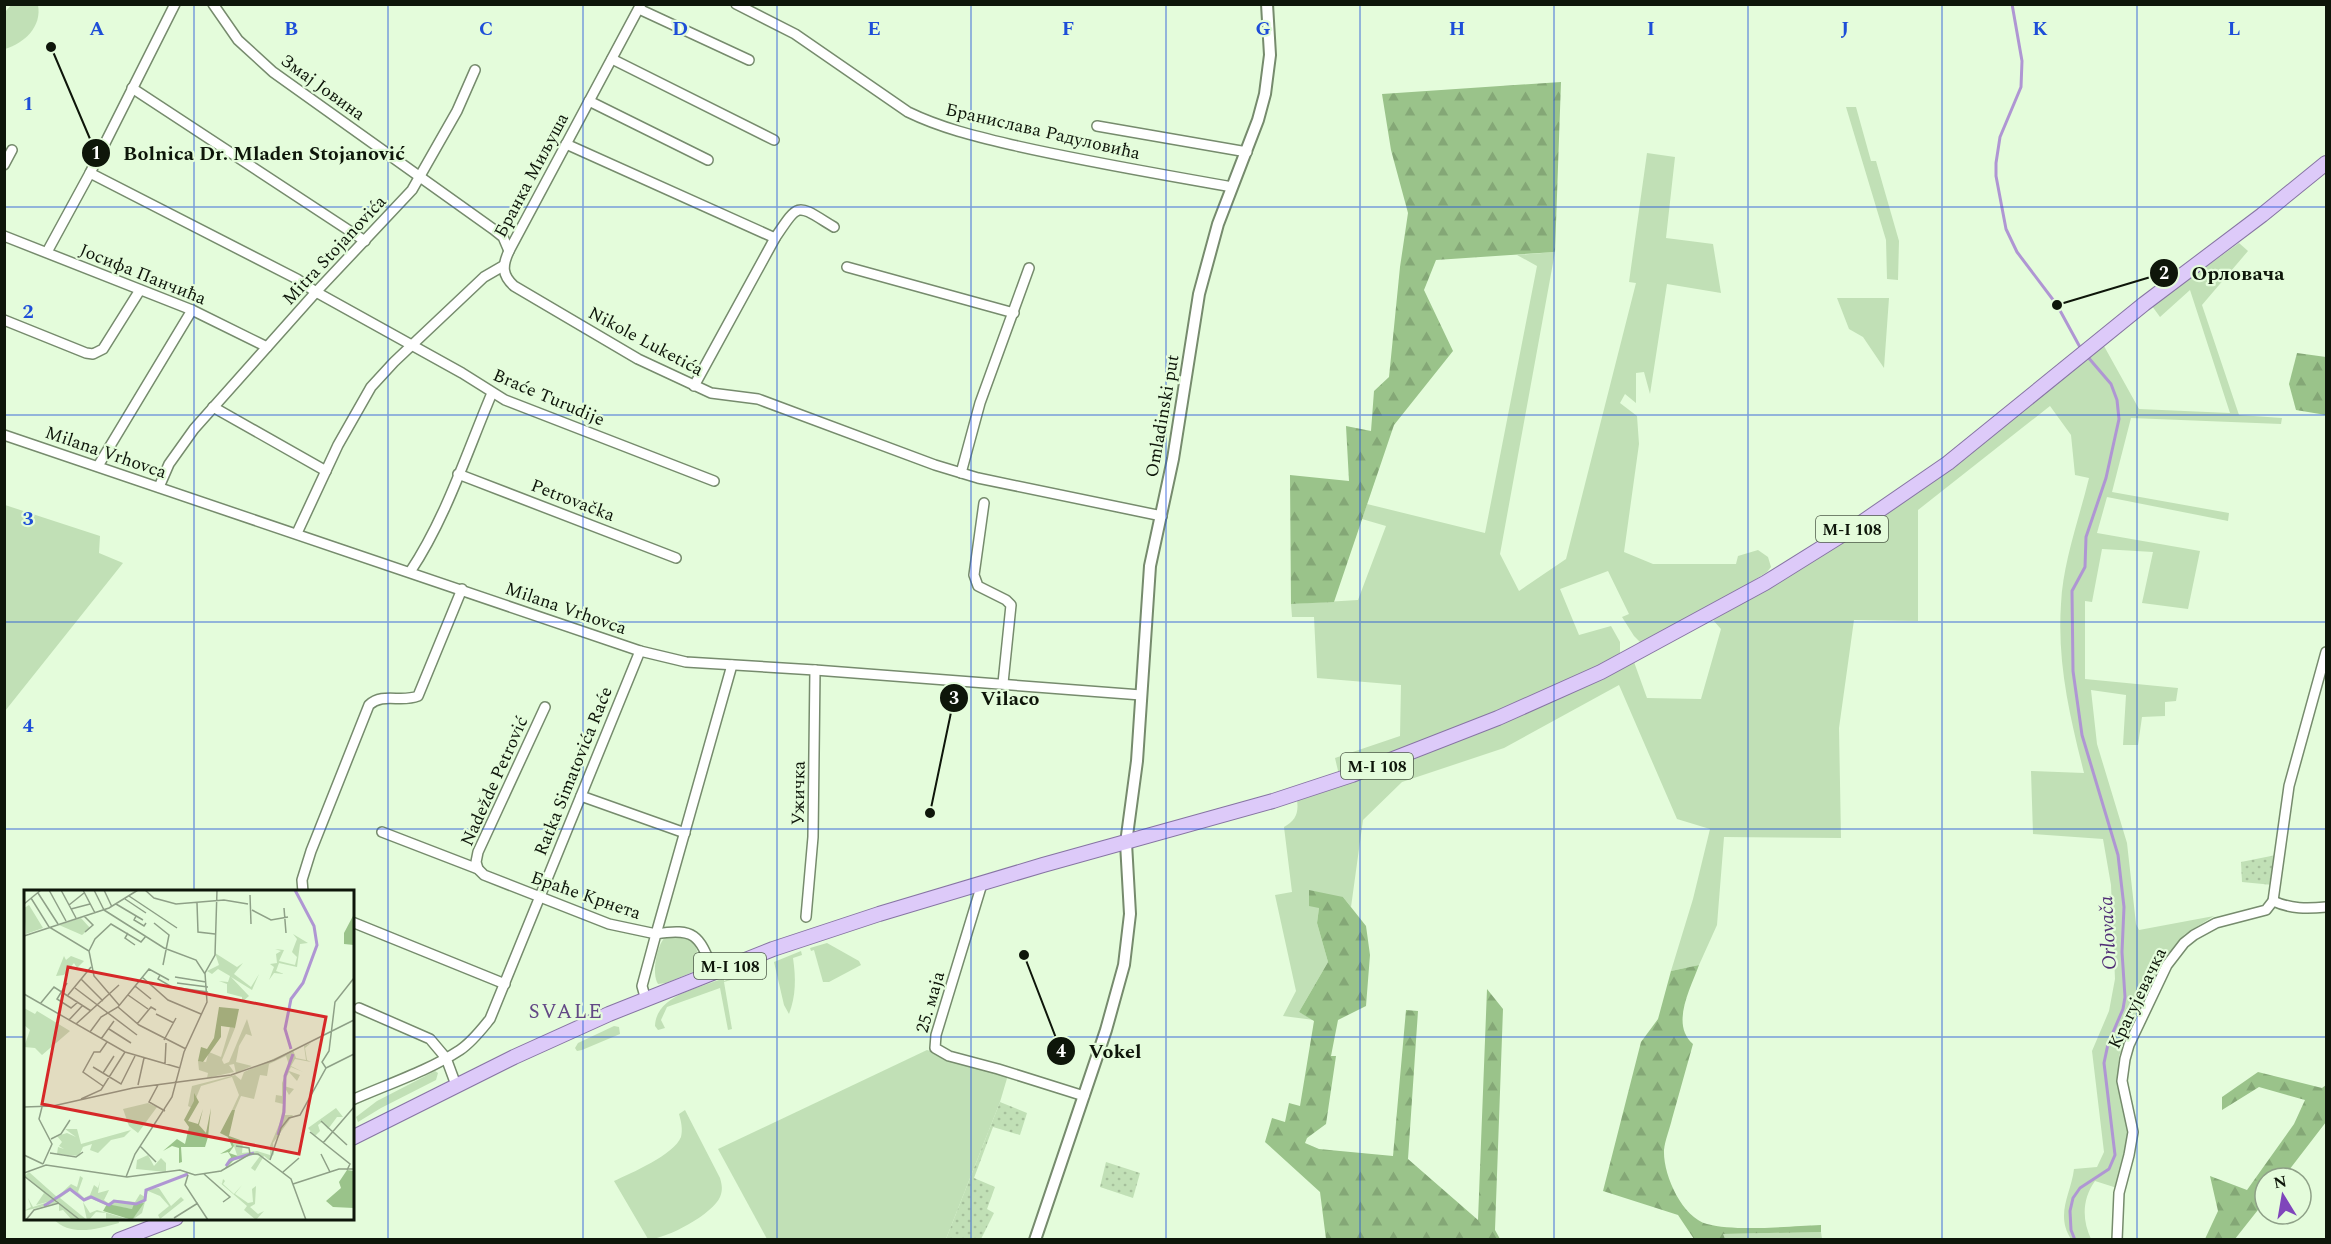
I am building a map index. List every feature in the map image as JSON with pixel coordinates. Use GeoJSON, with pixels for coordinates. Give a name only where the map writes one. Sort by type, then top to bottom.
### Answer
{"type":"FeatureCollection","features":[{"type":"Feature","properties":{"kind":"main road","name":"M-I 108"},"geometry":{"type":"LineString","coordinates":[[354,1137],[514,1057],[714,972],[829,930],[1273,801],[1352,775],[1498,718],[1601,672],[1765,583],[1858,525],[1948,463],[2326,163]]}},
{"type":"Feature","properties":{"kind":"main road"},"geometry":{"type":"LineString","coordinates":[[118,1239],[170,1220]]}},
{"type":"Feature","properties":{"kind":"street"},"geometry":{"type":"LineString","coordinates":[[47,252],[90,173],[175,4]]}},
{"type":"Feature","properties":{"kind":"street","name":"Змај Јовина"},"geometry":{"type":"LineString","coordinates":[[213,4],[238,40],[273,72],[503,237],[509,251]]}},
{"type":"Feature","properties":{"kind":"street","name":"Бранислава Радуловића"},"geometry":{"type":"LineString","coordinates":[[736,4],[795,34],[908,112],[929,122],[1085,162],[1232,187]]}},
{"type":"Feature","properties":{"kind":"street","name":"Omladinski put"},"geometry":{"type":"LineString","coordinates":[[1126,843],[1137,761],[1148,582],[1153,548],[1162,516],[1199,294],[1218,224],[1258,120],[1269,71],[1267,4]]}},
{"type":"Feature","properties":{"kind":"street","name":"Бранка Миљуша"},"geometry":{"type":"LineString","coordinates":[[503,266],[640,7],[749,60]]}},
{"type":"Feature","properties":{"kind":"street"},"geometry":{"type":"LineString","coordinates":[[612,59],[774,141]]}},
{"type":"Feature","properties":{"kind":"street","name":"Mitra Stojanovića"},"geometry":{"type":"LineString","coordinates":[[159,487],[169,464],[213,407],[316,292],[412,190],[457,111],[475,70]]}},
{"type":"Feature","properties":{"kind":"street"},"geometry":{"type":"LineString","coordinates":[[132,88],[365,242]]}},
{"type":"Feature","properties":{"kind":"street","name":"Бранка Миљуша"},"geometry":{"type":"LineString","coordinates":[[589,101],[708,160]]}},
{"type":"Feature","properties":{"kind":"street"},"geometry":{"type":"LineString","coordinates":[[1097,126],[1246,152]]}},
{"type":"Feature","properties":{"kind":"street"},"geometry":{"type":"LineString","coordinates":[[566,144],[775,238]]}},
{"type":"Feature","properties":{"kind":"street"},"geometry":{"type":"LineString","coordinates":[[4,165],[12,150]]}},
{"type":"Feature","properties":{"kind":"street","name":"Braće Turudije"},"geometry":{"type":"LineString","coordinates":[[90,173],[297,279],[316,292],[462,373],[492,393],[714,481]]}},
{"type":"Feature","properties":{"kind":"street"},"geometry":{"type":"LineString","coordinates":[[694,386],[775,238],[795,210],[808,212],[834,228]]}},
{"type":"Feature","properties":{"kind":"street","name":"Јосифа Панчића"},"geometry":{"type":"LineString","coordinates":[[4,236],[192,310],[267,347]]}},
{"type":"Feature","properties":{"kind":"street"},"geometry":{"type":"LineString","coordinates":[[297,533],[356,410],[371,387],[484,277],[503,266]]}},
{"type":"Feature","properties":{"kind":"street","name":"Nikole Luketića"},"geometry":{"type":"LineString","coordinates":[[503,266],[507,279],[514,286],[638,359],[711,393],[758,399],[962,473],[1162,516]]}},
{"type":"Feature","properties":{"kind":"street"},"geometry":{"type":"LineString","coordinates":[[847,267],[1014,314]]}},
{"type":"Feature","properties":{"kind":"street"},"geometry":{"type":"LineString","coordinates":[[962,473],[980,403],[1029,268]]}},
{"type":"Feature","properties":{"kind":"street"},"geometry":{"type":"LineString","coordinates":[[4,320],[76,350],[93,354],[103,350],[140,290]]}},
{"type":"Feature","properties":{"kind":"street"},"geometry":{"type":"LineString","coordinates":[[98,466],[192,310]]}},
{"type":"Feature","properties":{"kind":"street"},"geometry":{"type":"LineString","coordinates":[[410,572],[458,474],[492,393]]}},
{"type":"Feature","properties":{"kind":"street"},"geometry":{"type":"LineString","coordinates":[[213,407],[326,471]]}},
{"type":"Feature","properties":{"kind":"street","name":"Milana Vrhovca"},"geometry":{"type":"LineString","coordinates":[[4,435],[640,651],[686,662],[1003,683],[1141,695]]}},
{"type":"Feature","properties":{"kind":"street","name":"Petrovačka"},"geometry":{"type":"LineString","coordinates":[[458,474],[676,558]]}},
{"type":"Feature","properties":{"kind":"street"},"geometry":{"type":"LineString","coordinates":[[984,503],[974,574],[978,586],[1006,600],[1011,605],[1003,683]]}},
{"type":"Feature","properties":{"kind":"street"},"geometry":{"type":"LineString","coordinates":[[303,890],[302,880],[311,852],[369,705],[380,699],[405,700],[418,696],[462,589]]}},
{"type":"Feature","properties":{"kind":"street","name":"Ratka Simatovića Raće"},"geometry":{"type":"LineString","coordinates":[[354,1099],[446,1058],[478,1035],[490,1019],[640,651]]}},
{"type":"Feature","properties":{"kind":"street"},"geometry":{"type":"LineString","coordinates":[[2326,652],[2289,786],[2273,901],[2292,908],[2326,907]]}},
{"type":"Feature","properties":{"kind":"street","name":"Браће Крнета"},"geometry":{"type":"LineString","coordinates":[[382,832],[478,869],[484,875],[540,898],[609,924],[656,934],[732,665]]}},
{"type":"Feature","properties":{"kind":"street","name":"Ужичка"},"geometry":{"type":"LineString","coordinates":[[806,917],[813,837],[815,670]]}},
{"type":"Feature","properties":{"kind":"street","name":"Nadežde Petrović"},"geometry":{"type":"LineString","coordinates":[[478,869],[476,862],[478,852],[545,707]]}},
{"type":"Feature","properties":{"kind":"street"},"geometry":{"type":"LineString","coordinates":[[581,796],[685,833]]}},
{"type":"Feature","properties":{"kind":"street"},"geometry":{"type":"LineString","coordinates":[[1035,1239],[1106,1030],[1124,965],[1130,914],[1126,843]]}},
{"type":"Feature","properties":{"kind":"street","name":"25. маја"},"geometry":{"type":"LineString","coordinates":[[982,884],[936,1035],[935,1048],[949,1056],[1084,1096]]}},
{"type":"Feature","properties":{"kind":"street","name":"Крагујевачка"},"geometry":{"type":"LineString","coordinates":[[2117,1239],[2119,1193],[2133,1132],[2122,1081],[2129,1045],[2167,965],[2184,943],[2216,923],[2266,910],[2273,901]]}},
{"type":"Feature","properties":{"kind":"street"},"geometry":{"type":"LineString","coordinates":[[354,923],[505,984]]}},
{"type":"Feature","properties":{"kind":"street"},"geometry":{"type":"LineString","coordinates":[[646,1000],[642,986],[656,934],[675,931],[692,934],[698,939],[714,972]]}},
{"type":"Feature","properties":{"kind":"street"},"geometry":{"type":"LineString","coordinates":[[359,1008],[430,1039],[446,1058],[456,1085]]}},
{"type":"Feature","properties":{"kind":"green space"},"geometry":{"type":"Polygon","coordinates":[[[12,4],[38,5],[39,13],[35,27],[30,33],[19,43],[5,49],[5,12],[12,4]]]}},
{"type":"Feature","properties":{"kind":"green space"},"geometry":{"type":"Polygon","coordinates":[[[1561,82],[1555,252],[1436,260],[1424,290],[1453,351],[1394,425],[1334,602],[1291,604],[1290,475],[1349,481],[1346,426],[1371,431],[1374,391],[1389,377],[1408,213],[1391,150],[1382,94],[1561,82]]]}},
{"type":"Feature","properties":{"kind":"green space"},"geometry":{"type":"Polygon","coordinates":[[[1846,107],[1856,107],[1871,161],[1876,161],[1899,241],[1898,280],[1887,279],[1886,240],[1846,107]]]}},
{"type":"Feature","properties":{"kind":"green space"},"geometry":{"type":"Polygon","coordinates":[[[1647,153],[1675,157],[1666,238],[1713,244],[1721,293],[1667,284],[1650,394],[1644,372],[1636,373],[1636,403],[1625,394],[1620,403],[1637,416],[1639,444],[1624,552],[1653,564],[1736,564],[1738,556],[1758,550],[1768,557],[1771,567],[1767,572],[1717,604],[1642,644],[1622,617],[1629,614],[1608,571],[1560,589],[1579,635],[1611,626],[1620,642],[1620,655],[1516,703],[1339,775],[1335,758],[1400,736],[1401,685],[1317,678],[1314,617],[1292,617],[1291,604],[1358,600],[1386,526],[1362,519],[1367,504],[1485,533],[1537,266],[1517,255],[1555,252],[1500,554],[1519,591],[1566,559],[1636,283],[1629,282],[1647,153]]]}},
{"type":"Feature","properties":{"kind":"green space"},"geometry":{"type":"Polygon","coordinates":[[[2239,243],[2248,251],[2202,305],[2239,415],[2282,418],[2281,424],[2131,418],[2112,492],[2229,513],[2228,521],[2107,497],[2097,533],[2200,551],[2188,609],[2142,603],[2153,552],[2102,549],[2092,602],[2085,601],[2085,679],[2178,688],[2176,701],[2165,702],[2165,716],[2142,717],[2138,745],[2123,745],[2126,695],[2091,690],[2097,744],[2127,843],[2136,924],[2139,930],[2214,916],[2185,934],[2165,958],[2139,1020],[2128,1033],[2119,1056],[2118,1074],[2129,1130],[2129,1146],[2117,1188],[2095,1181],[2088,1195],[2085,1217],[2091,1239],[2071,1239],[2066,1230],[2064,1212],[2074,1169],[2097,1167],[2104,1152],[2092,1051],[2109,1011],[2115,979],[2111,885],[2103,839],[2033,834],[2031,771],[2084,773],[2066,690],[2060,626],[2065,572],[2089,478],[2075,475],[2071,435],[2050,406],[1918,510],[1918,621],[1854,620],[1839,728],[1841,838],[1724,837],[1717,925],[1699,965],[1671,971],[1693,899],[1710,829],[1677,819],[1619,685],[1504,748],[1402,782],[1363,820],[1351,907],[1343,897],[1319,908],[1317,923],[1328,962],[1299,1012],[1314,1020],[1283,1016],[1296,991],[1275,895],[1292,892],[1284,827],[1295,816],[1297,800],[1468,737],[1634,662],[1647,698],[1701,699],[1721,629],[1713,620],[1834,547],[1941,476],[2104,346],[2139,409],[2230,413],[2190,290],[2160,317],[2152,306],[2239,243]]]}},
{"type":"Feature","properties":{"kind":"green space"},"geometry":{"type":"Polygon","coordinates":[[[1837,298],[1889,298],[1884,368],[1863,337],[1849,329],[1837,298]]]}},
{"type":"Feature","properties":{"kind":"green space"},"geometry":{"type":"Polygon","coordinates":[[[2297,353],[2326,357],[2326,415],[2296,410],[2289,384],[2297,353]]]}},
{"type":"Feature","properties":{"kind":"green space"},"geometry":{"type":"Polygon","coordinates":[[[5,505],[100,536],[99,553],[123,563],[5,711],[5,505]]]}},
{"type":"Feature","properties":{"kind":"green space"},"geometry":{"type":"Polygon","coordinates":[[[2276,855],[2273,885],[2242,882],[2241,862],[2276,855]]]}},
{"type":"Feature","properties":{"kind":"green space"},"geometry":{"type":"Polygon","coordinates":[[[1309,890],[1343,897],[1366,926],[1370,955],[1366,1006],[1338,1020],[1331,1056],[1336,1056],[1326,1124],[1307,1138],[1305,1143],[1319,1149],[1393,1156],[1406,1010],[1418,1011],[1408,1159],[1478,1220],[1487,989],[1503,1009],[1495,1230],[1500,1239],[1326,1239],[1320,1192],[1265,1142],[1272,1118],[1285,1122],[1289,1103],[1300,1106],[1314,1021],[1299,1012],[1328,962],[1317,923],[1319,908],[1309,906],[1309,890]]]}},
{"type":"Feature","properties":{"kind":"green space"},"geometry":{"type":"Polygon","coordinates":[[[666,936],[689,937],[694,942],[702,966],[700,969],[666,983],[658,984],[655,973],[656,959],[660,945],[666,936]]]}},
{"type":"Feature","properties":{"kind":"green space"},"geometry":{"type":"Polygon","coordinates":[[[827,943],[859,961],[861,965],[829,982],[823,982],[814,950],[811,951],[810,948],[827,943]]]}},
{"type":"Feature","properties":{"kind":"green space"},"geometry":{"type":"Polygon","coordinates":[[[801,951],[802,955],[793,958],[795,987],[789,1014],[784,1005],[774,962],[801,951]]]}},
{"type":"Feature","properties":{"kind":"green space"},"geometry":{"type":"Polygon","coordinates":[[[1699,965],[1684,1006],[1683,1016],[1686,1036],[1693,1044],[1664,1150],[1667,1171],[1676,1194],[1690,1213],[1707,1224],[1733,1228],[1821,1225],[1821,1232],[1723,1234],[1725,1239],[1694,1239],[1678,1215],[1603,1191],[1641,1042],[1658,1019],[1671,971],[1699,965]]]}},
{"type":"Feature","properties":{"kind":"green space"},"geometry":{"type":"Polygon","coordinates":[[[734,977],[724,982],[732,1029],[728,1030],[720,988],[667,1007],[661,1020],[665,1028],[658,1030],[655,1026],[657,1015],[671,1000],[692,989],[734,977]]]}},
{"type":"Feature","properties":{"kind":"green space"},"geometry":{"type":"Polygon","coordinates":[[[614,1026],[619,1027],[620,1034],[582,1050],[577,1051],[575,1048],[578,1043],[614,1026]]]}},
{"type":"Feature","properties":{"kind":"green space"},"geometry":{"type":"Polygon","coordinates":[[[927,1050],[1008,1075],[1000,1102],[946,1239],[767,1239],[718,1149],[927,1050]]]}},
{"type":"Feature","properties":{"kind":"green space"},"geometry":{"type":"Polygon","coordinates":[[[435,1071],[438,1073],[436,1080],[358,1122],[356,1117],[377,1101],[435,1071]]]}},
{"type":"Feature","properties":{"kind":"green space"},"geometry":{"type":"Polygon","coordinates":[[[2258,1072],[2322,1088],[2326,1085],[2326,1122],[2292,1166],[2264,1166],[2294,1124],[2305,1100],[2259,1087],[2222,1110],[2222,1097],[2258,1072]]]}},
{"type":"Feature","properties":{"kind":"green space"},"geometry":{"type":"Polygon","coordinates":[[[1000,1102],[1027,1113],[1020,1135],[993,1127],[974,1178],[995,1187],[987,1209],[994,1213],[981,1239],[946,1239],[1000,1102]]]}},
{"type":"Feature","properties":{"kind":"green space"},"geometry":{"type":"Polygon","coordinates":[[[685,1110],[720,1178],[721,1194],[716,1204],[688,1225],[665,1235],[648,1239],[614,1181],[651,1163],[677,1144],[682,1131],[679,1114],[685,1110]]]}},
{"type":"Feature","properties":{"kind":"green space"},"geometry":{"type":"Polygon","coordinates":[[[1106,1162],[1140,1173],[1133,1198],[1100,1187],[1106,1162]]]}},
{"type":"Feature","properties":{"kind":"green space"},"geometry":{"type":"Polygon","coordinates":[[[2210,1176],[2247,1190],[2253,1182],[2253,1216],[2235,1239],[2205,1239],[2218,1211],[2210,1176]]]}},
{"type":"Feature","properties":{"kind":"green space"},"geometry":{"type":"Polygon","coordinates":[[[54,1220],[118,1220],[119,1223],[84,1230],[60,1225],[54,1220]]]}},
{"type":"Feature","properties":{"kind":"green space"},"geometry":{"type":"Polygon","coordinates":[[[1821,1232],[1822,1239],[1725,1239],[1722,1234],[1821,1232]]]}},
{"type":"Feature","properties":{"kind":"waterway"},"geometry":{"type":"LineString","coordinates":[[2012,4],[2022,61],[2021,87],[2000,137],[1996,163],[1996,176],[2006,229],[2017,252],[2057,305],[2081,349]]}},
{"type":"Feature","properties":{"kind":"waterway","name":"Orlovača"},"geometry":{"type":"LineString","coordinates":[[2075,1240],[2071,1230],[2070,1211],[2073,1198],[2080,1188],[2109,1169],[2115,1155],[2104,1063],[2108,1044],[2123,1009],[2125,997],[2122,952],[2124,907],[2118,855],[2082,735],[2073,671],[2072,591],[2085,567],[2086,537],[2106,478],[2119,419],[2117,400],[2111,384],[2087,356]]}},
{"type":"Feature","properties":{"kind":"place","name":"Bolnica Dr. Mladen Stojanović"},"geometry":{"type":"Point","coordinates":[51,47]}},
{"type":"Feature","properties":{"kind":"place","name":"Орловача"},"geometry":{"type":"Point","coordinates":[2057,305]}},
{"type":"Feature","properties":{"kind":"place","name":"Vilaco"},"geometry":{"type":"Point","coordinates":[930,813]}},
{"type":"Feature","properties":{"kind":"place","name":"Vokel"},"geometry":{"type":"Point","coordinates":[1024,955]}},
{"type":"Feature","properties":{"kind":"district","name":"SVALE"},"geometry":{"type":"Point","coordinates":[566,1011]}}]}
